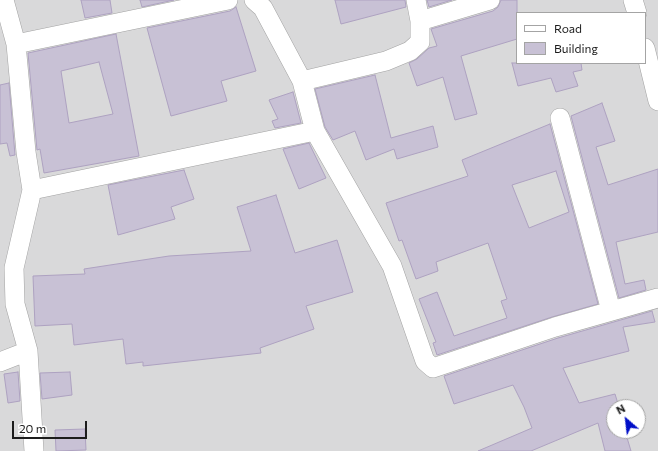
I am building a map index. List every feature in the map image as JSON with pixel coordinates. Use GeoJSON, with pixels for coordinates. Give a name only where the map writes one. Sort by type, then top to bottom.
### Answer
{"type":"FeatureCollection","features":[{"type":"Feature","properties":{"kind":"street"},"geometry":{"type":"LineString","coordinates":[[4,0],[5,27],[16,44],[26,152],[32,190],[7,270],[28,351],[34,451]]}},
{"type":"Feature","properties":{"kind":"street"},"geometry":{"type":"LineString","coordinates":[[16,44],[228,0]]}},
{"type":"Feature","properties":{"kind":"street"},"geometry":{"type":"LineString","coordinates":[[254,0],[263,8],[302,81],[315,131],[392,266],[424,361],[433,368],[611,311],[658,298]]}},
{"type":"Feature","properties":{"kind":"street"},"geometry":{"type":"LineString","coordinates":[[302,81],[386,61],[410,51],[420,42],[420,21],[416,0]]}},
{"type":"Feature","properties":{"kind":"street"},"geometry":{"type":"LineString","coordinates":[[420,21],[490,0]]}},
{"type":"Feature","properties":{"kind":"street"},"geometry":{"type":"LineString","coordinates":[[633,0],[637,12]]}},
{"type":"Feature","properties":{"kind":"street"},"geometry":{"type":"LineString","coordinates":[[646,52],[658,101]]}},
{"type":"Feature","properties":{"kind":"street"},"geometry":{"type":"LineString","coordinates":[[560,118],[611,311]]}},
{"type":"Feature","properties":{"kind":"street"},"geometry":{"type":"LineString","coordinates":[[32,190],[315,131]]}},
{"type":"Feature","properties":{"kind":"street"},"geometry":{"type":"LineString","coordinates":[[0,362],[28,351]]}},
{"type":"Feature","properties":{"kind":"shaded area"},"geometry":{"type":"Polygon","coordinates":[[[0,0],[658,0],[658,451],[0,451],[0,0]]]}},
{"type":"Feature","properties":{"kind":"building"},"geometry":{"type":"Polygon","coordinates":[[[81,0],[110,0],[112,13],[85,18],[81,0]]]}},
{"type":"Feature","properties":{"kind":"building"},"geometry":{"type":"Polygon","coordinates":[[[140,0],[174,0],[142,7],[140,0]]]}},
{"type":"Feature","properties":{"kind":"building"},"geometry":{"type":"Polygon","coordinates":[[[335,0],[405,0],[406,7],[341,24],[335,0]]]}},
{"type":"Feature","properties":{"kind":"building"},"geometry":{"type":"Polygon","coordinates":[[[427,0],[452,0],[429,7],[427,0]]]}},
{"type":"Feature","properties":{"kind":"building"},"geometry":{"type":"Polygon","coordinates":[[[501,0],[517,0],[516,39],[461,56],[477,114],[455,120],[443,77],[417,86],[409,63],[417,59],[429,48],[437,46],[431,29],[493,11],[498,7],[501,0]]]}},
{"type":"Feature","properties":{"kind":"building"},"geometry":{"type":"Polygon","coordinates":[[[236,7],[256,71],[221,81],[227,101],[171,116],[147,28],[230,11],[236,7]]]}},
{"type":"Feature","properties":{"kind":"building"},"geometry":{"type":"Polygon","coordinates":[[[116,34],[139,156],[44,173],[40,149],[37,150],[28,53],[116,34]],[[99,62],[61,71],[69,123],[113,114],[99,62]]]}},
{"type":"Feature","properties":{"kind":"building"},"geometry":{"type":"Polygon","coordinates":[[[512,63],[581,64],[582,70],[573,72],[578,86],[556,92],[551,78],[518,86],[512,63]]]}},
{"type":"Feature","properties":{"kind":"building"},"geometry":{"type":"Polygon","coordinates":[[[375,75],[391,138],[433,126],[438,147],[397,159],[394,149],[366,160],[355,131],[333,140],[325,127],[315,89],[375,75]]]}},
{"type":"Feature","properties":{"kind":"building"},"geometry":{"type":"Polygon","coordinates":[[[9,83],[15,155],[10,156],[7,143],[0,144],[0,85],[9,83]]]}},
{"type":"Feature","properties":{"kind":"building"},"geometry":{"type":"Polygon","coordinates":[[[293,92],[301,123],[275,128],[272,121],[278,119],[269,100],[293,92]]]}},
{"type":"Feature","properties":{"kind":"building"},"geometry":{"type":"Polygon","coordinates":[[[602,103],[615,141],[596,147],[608,185],[658,169],[658,232],[616,242],[625,284],[644,280],[646,290],[619,298],[571,116],[602,103]]]}},
{"type":"Feature","properties":{"kind":"building"},"geometry":{"type":"Polygon","coordinates":[[[550,124],[598,304],[552,317],[437,355],[433,343],[436,342],[419,299],[437,292],[454,336],[507,318],[501,301],[507,299],[488,243],[436,262],[438,271],[416,279],[402,240],[399,241],[386,203],[468,176],[462,160],[550,124]],[[556,171],[512,185],[529,228],[569,212],[556,171]]]}},
{"type":"Feature","properties":{"kind":"building"},"geometry":{"type":"Polygon","coordinates":[[[309,143],[326,178],[299,189],[283,149],[309,143]]]}},
{"type":"Feature","properties":{"kind":"building"},"geometry":{"type":"Polygon","coordinates":[[[184,170],[194,199],[171,207],[175,219],[118,235],[108,185],[184,170]]]}},
{"type":"Feature","properties":{"kind":"building"},"geometry":{"type":"Polygon","coordinates":[[[276,195],[295,253],[337,240],[353,292],[306,306],[314,329],[260,348],[261,353],[143,366],[143,362],[126,364],[123,339],[74,345],[72,324],[35,326],[33,276],[85,274],[84,269],[169,256],[251,251],[237,207],[276,195]]]}},
{"type":"Feature","properties":{"kind":"building"},"geometry":{"type":"Polygon","coordinates":[[[652,311],[655,322],[623,327],[629,351],[563,368],[579,403],[615,394],[617,399],[606,399],[606,439],[627,439],[631,451],[605,451],[598,423],[531,451],[478,451],[532,428],[524,407],[513,385],[454,404],[444,376],[558,338],[652,311]]]}},
{"type":"Feature","properties":{"kind":"building"},"geometry":{"type":"Polygon","coordinates":[[[18,372],[20,401],[8,403],[4,374],[18,372]]]}},
{"type":"Feature","properties":{"kind":"building"},"geometry":{"type":"Polygon","coordinates":[[[70,372],[72,395],[42,399],[40,373],[70,372]]]}},
{"type":"Feature","properties":{"kind":"building"},"geometry":{"type":"Polygon","coordinates":[[[85,429],[86,450],[56,451],[55,430],[85,429]]]}}]}
